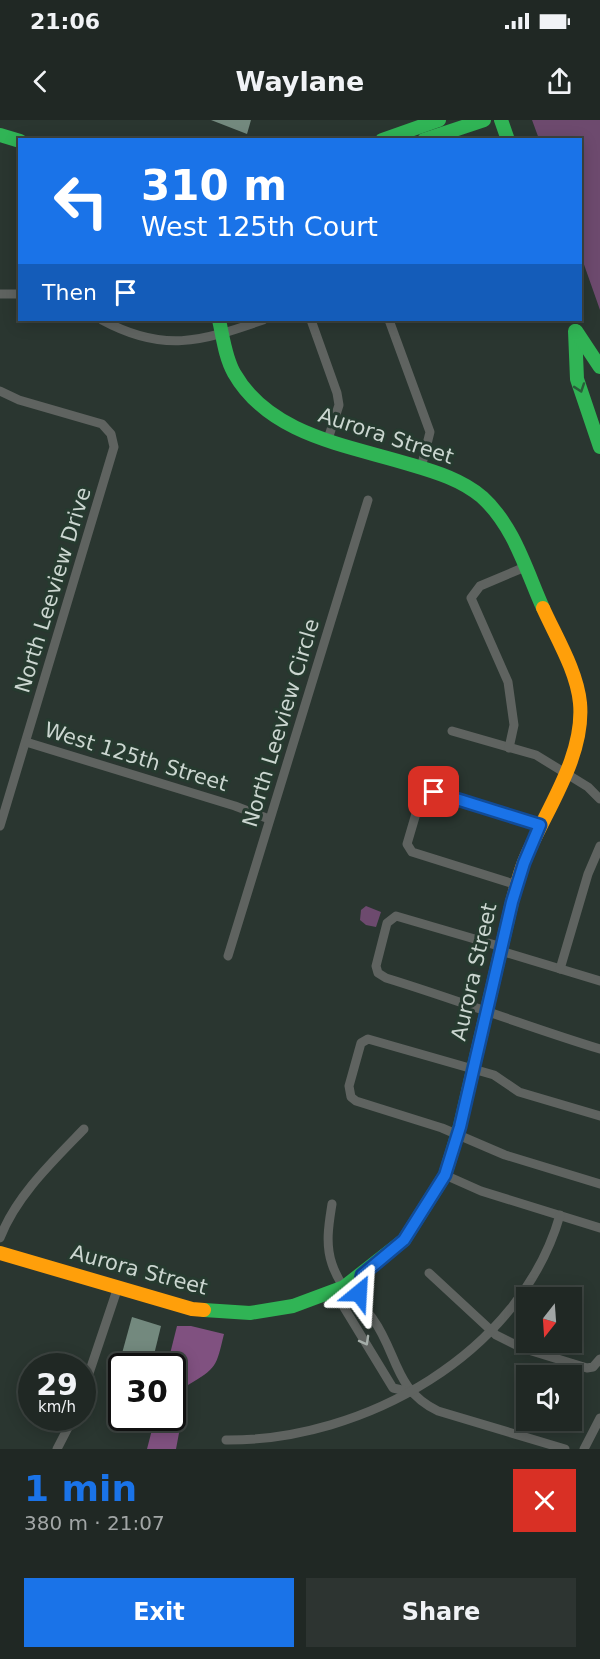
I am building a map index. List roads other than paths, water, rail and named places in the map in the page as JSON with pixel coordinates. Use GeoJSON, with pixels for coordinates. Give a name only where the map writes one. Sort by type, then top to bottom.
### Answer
{"type":"FeatureCollection","features":[{"type":"Feature","properties":{"kind":"main road"},"geometry":{"type":"LineString","coordinates":[[388,138],[439,120]]}},
{"type":"Feature","properties":{"kind":"main road"},"geometry":{"type":"LineString","coordinates":[[430,138],[484,120]]}},
{"type":"Feature","properties":{"kind":"main road"},"geometry":{"type":"LineString","coordinates":[[501,120],[507,138]]}},
{"type":"Feature","properties":{"kind":"main road"},"geometry":{"type":"LineString","coordinates":[[0,135],[18,140]]}},
{"type":"Feature","properties":{"kind":"main road","name":"Aurora Street"},"geometry":{"type":"LineString","coordinates":[[0,1253],[192,1309],[231,1313],[279,1309],[339,1289],[362,1275],[404,1240],[445,1175],[458,1134],[517,885],[540,825],[564,774],[580,726],[580,701],[566,657],[508,528],[497,512],[460,482],[294,429],[267,412],[248,394],[234,373],[219,321]]}},
{"type":"Feature","properties":{"kind":"main road"},"geometry":{"type":"LineString","coordinates":[[573,325],[600,367]]}},
{"type":"Feature","properties":{"kind":"main road"},"geometry":{"type":"LineString","coordinates":[[573,325],[577,379],[600,447]]}},
{"type":"Feature","properties":{"kind":"street"},"geometry":{"type":"LineString","coordinates":[[0,294],[18,294]]}},
{"type":"Feature","properties":{"kind":"street"},"geometry":{"type":"LineString","coordinates":[[104,321],[149,340],[192,340],[222,334],[260,321]]}},
{"type":"Feature","properties":{"kind":"street"},"geometry":{"type":"LineString","coordinates":[[311,321],[337,393],[339,405],[328,439]]}},
{"type":"Feature","properties":{"kind":"street"},"geometry":{"type":"LineString","coordinates":[[389,321],[430,432],[421,468]]}},
{"type":"Feature","properties":{"kind":"street","name":"North Leeview Drive"},"geometry":{"type":"LineString","coordinates":[[0,391],[19,400],[88,418],[102,424],[111,434],[114,447],[0,825]]}},
{"type":"Feature","properties":{"kind":"street","name":"North Leeview Circle"},"geometry":{"type":"LineString","coordinates":[[228,956],[368,500]]}},
{"type":"Feature","properties":{"kind":"street"},"geometry":{"type":"LineString","coordinates":[[509,748],[514,724],[508,682],[471,598],[480,586],[525,567]]}},
{"type":"Feature","properties":{"kind":"street"},"geometry":{"type":"LineString","coordinates":[[452,731],[536,755],[588,787],[600,799]]}},
{"type":"Feature","properties":{"kind":"street","name":"West 125th Street"},"geometry":{"type":"LineString","coordinates":[[26,742],[235,806],[269,819]]}},
{"type":"Feature","properties":{"kind":"street"},"geometry":{"type":"LineString","coordinates":[[517,885],[412,852],[407,844],[420,800],[428,792],[540,825]]}},
{"type":"Feature","properties":{"kind":"street"},"geometry":{"type":"LineString","coordinates":[[560,969],[588,874],[600,846]]}},
{"type":"Feature","properties":{"kind":"street"},"geometry":{"type":"LineString","coordinates":[[600,981],[400,916],[392,918],[387,923],[376,964],[381,976],[487,1009],[514,1022],[600,1049]]}},
{"type":"Feature","properties":{"kind":"street"},"geometry":{"type":"LineString","coordinates":[[600,1116],[519,1092],[494,1075],[368,1039],[361,1043],[349,1090],[351,1097],[356,1101],[458,1134],[505,1155],[600,1184]]}},
{"type":"Feature","properties":{"kind":"street"},"geometry":{"type":"LineString","coordinates":[[0,1238],[11,1215],[27,1192],[84,1129]]}},
{"type":"Feature","properties":{"kind":"street"},"geometry":{"type":"LineString","coordinates":[[445,1175],[481,1191],[600,1228]]}},
{"type":"Feature","properties":{"kind":"street"},"geometry":{"type":"LineString","coordinates":[[332,1204],[328,1228],[329,1246],[339,1289],[393,1388],[411,1392]]}},
{"type":"Feature","properties":{"kind":"street"},"geometry":{"type":"LineString","coordinates":[[226,1440],[267,1438],[342,1422],[411,1392],[449,1367],[490,1329],[534,1274],[552,1239],[560,1215]]}},
{"type":"Feature","properties":{"kind":"street"},"geometry":{"type":"LineString","coordinates":[[429,1273],[490,1329],[522,1348],[587,1368],[592,1367],[600,1359]]}},
{"type":"Feature","properties":{"kind":"street"},"geometry":{"type":"LineString","coordinates":[[362,1275],[359,1293],[366,1310],[384,1334],[394,1365],[411,1392],[424,1405],[565,1449]]}},
{"type":"Feature","properties":{"kind":"street"},"geometry":{"type":"LineString","coordinates":[[96,1353],[118,1287]]}},
{"type":"Feature","properties":{"kind":"street"},"geometry":{"type":"LineString","coordinates":[[339,1289],[366,1310]]}},
{"type":"Feature","properties":{"kind":"street"},"geometry":{"type":"LineString","coordinates":[[584,1449],[600,1418]]}},
{"type":"Feature","properties":{"kind":"street"},"geometry":{"type":"LineString","coordinates":[[57,1449],[66,1431]]}}]}
